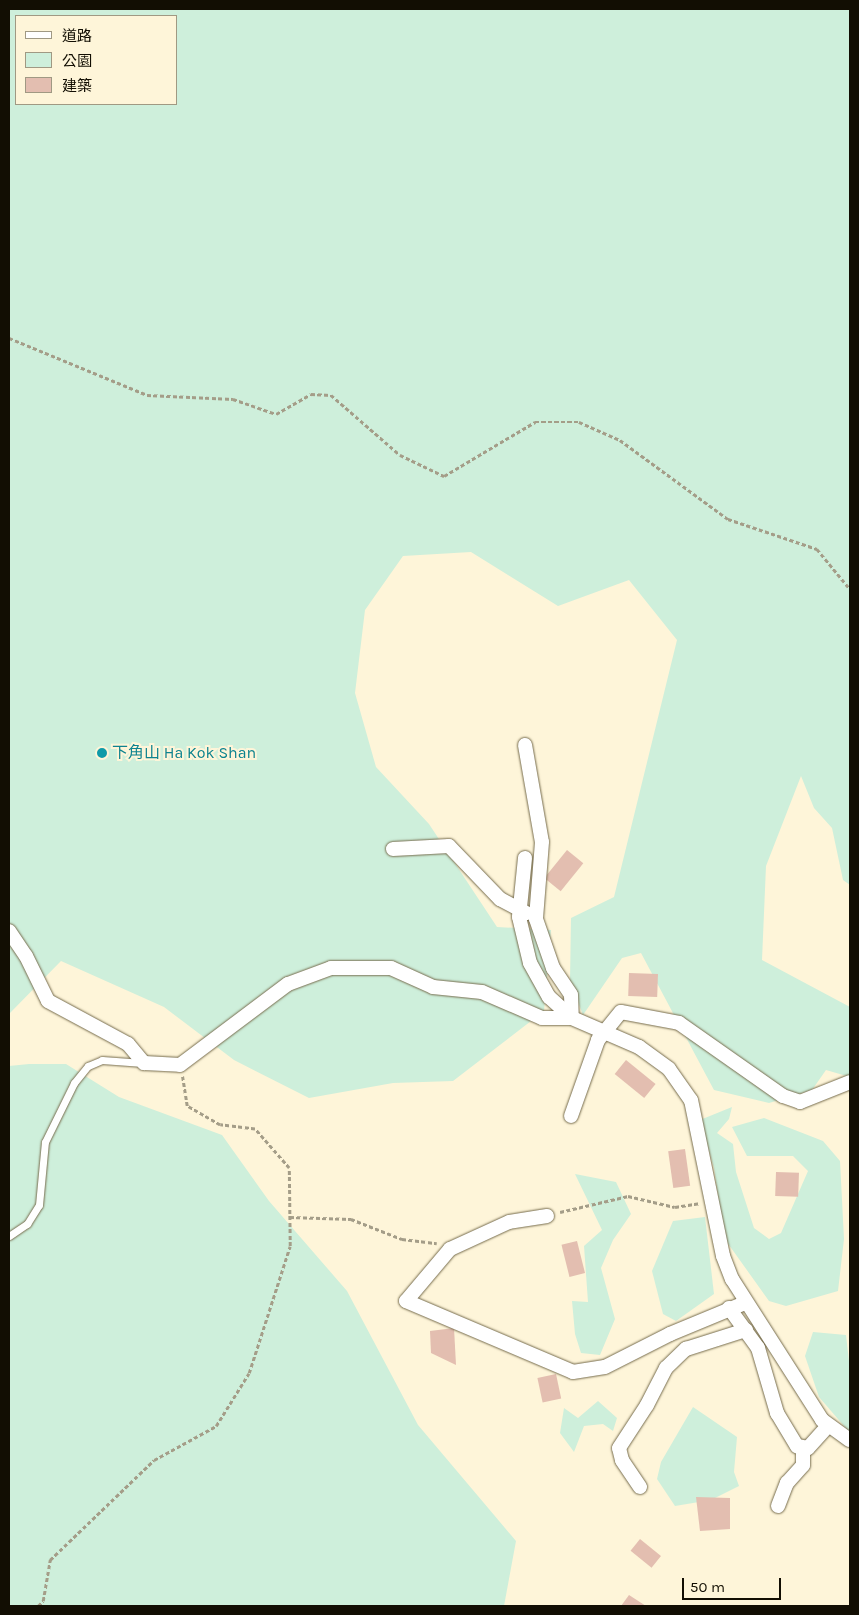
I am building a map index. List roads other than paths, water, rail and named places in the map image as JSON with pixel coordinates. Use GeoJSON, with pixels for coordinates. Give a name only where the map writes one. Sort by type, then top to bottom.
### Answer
{"type":"FeatureCollection","features":[{"type":"Feature","properties":{"kind":"street"},"geometry":{"type":"LineString","coordinates":[[525,745],[542,842],[536,919],[553,968],[571,995],[572,1018]]}},
{"type":"Feature","properties":{"kind":"street"},"geometry":{"type":"LineString","coordinates":[[393,849],[449,846],[500,899],[536,919]]}},
{"type":"Feature","properties":{"kind":"street"},"geometry":{"type":"LineString","coordinates":[[526,858],[519,909],[530,963],[549,997],[572,1018]]}},
{"type":"Feature","properties":{"kind":"street"},"geometry":{"type":"LineString","coordinates":[[9,931],[26,956],[48,1001],[128,1044],[144,1063],[180,1065],[288,984],[331,968],[391,968],[433,987],[482,992],[542,1018],[572,1018],[606,1030],[639,1047],[669,1070],[691,1100],[723,1256],[745,1303],[828,1426],[850,1440]]}},
{"type":"Feature","properties":{"kind":"street"},"geometry":{"type":"LineString","coordinates":[[571,1116],[598,1040],[621,1012],[679,1023],[783,1096],[800,1102],[850,1082]]}},
{"type":"Feature","properties":{"kind":"street"},"geometry":{"type":"LineString","coordinates":[[546,1216],[509,1222],[450,1249],[406,1301],[563,1370],[589,1372],[604,1367],[729,1308],[745,1303]]}},
{"type":"Feature","properties":{"kind":"street"},"geometry":{"type":"LineString","coordinates":[[729,1308],[758,1348],[777,1412],[797,1446],[803,1450]]}},
{"type":"Feature","properties":{"kind":"street"},"geometry":{"type":"LineString","coordinates":[[640,1488],[622,1460],[619,1448],[647,1405],[666,1368],[686,1349],[746,1330]]}},
{"type":"Feature","properties":{"kind":"street"},"geometry":{"type":"LineString","coordinates":[[803,1450],[811,1446],[828,1426]]}},
{"type":"Feature","properties":{"kind":"street"},"geometry":{"type":"LineString","coordinates":[[778,1506],[787,1483],[802,1465],[803,1450]]}},
{"type":"Feature","properties":{"kind":"lane"},"geometry":{"type":"LineString","coordinates":[[9,1236],[26,1224],[38,1205],[45,1142],[74,1083],[88,1066],[102,1060],[144,1063]]}},
{"type":"Feature","properties":{"kind":"place","name":"下角山 Ha Kok Shan"},"geometry":{"type":"Point","coordinates":[102,753]}}]}
